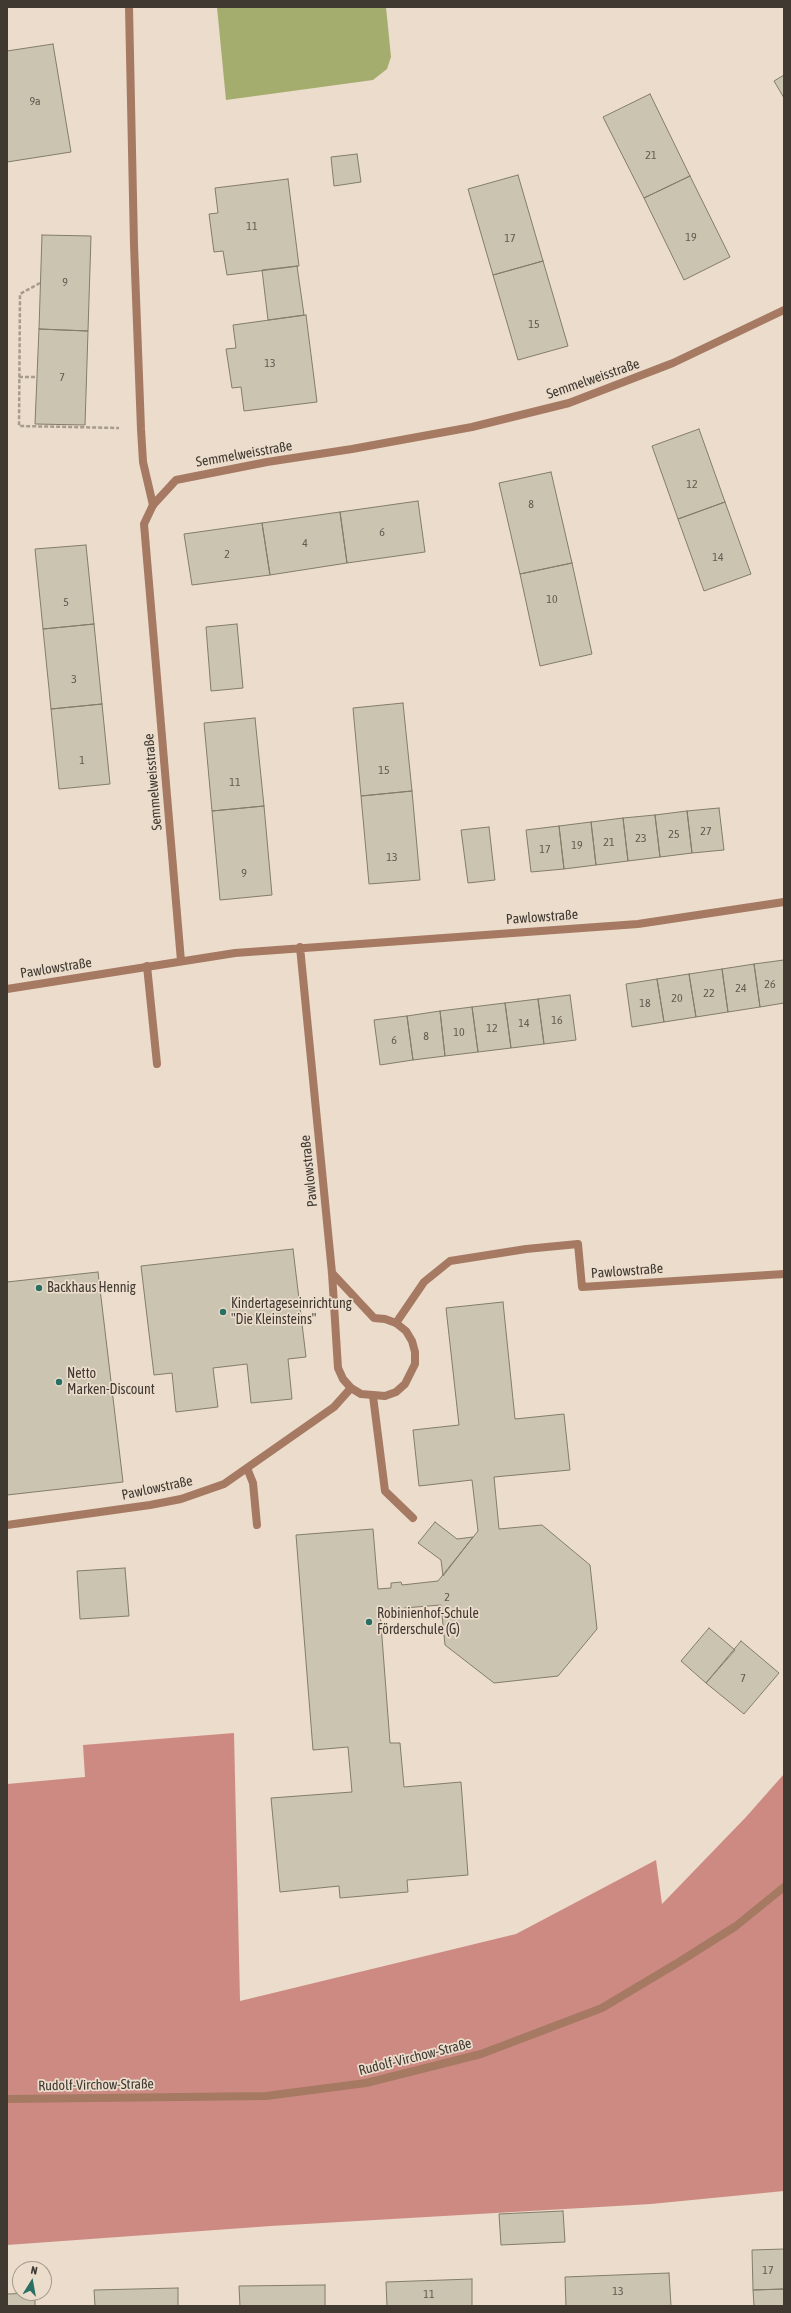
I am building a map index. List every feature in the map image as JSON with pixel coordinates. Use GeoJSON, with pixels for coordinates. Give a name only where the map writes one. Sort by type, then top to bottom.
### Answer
{"type":"FeatureCollection","features":[{"type":"Feature","properties":{"kind":"street"},"geometry":{"type":"LineString","coordinates":[[129,7],[134,245],[141,428],[143,462],[153,505]]}},
{"type":"Feature","properties":{"kind":"street","name":"Semmelweisstraße"},"geometry":{"type":"LineString","coordinates":[[181,961],[144,524],[153,505],[176,480],[267,462],[352,449],[472,427],[569,403],[673,363],[784,310]]}},
{"type":"Feature","properties":{"kind":"street","name":"Pawlowstraße"},"geometry":{"type":"LineString","coordinates":[[7,989],[235,953],[300,947],[638,924],[784,902]]}},
{"type":"Feature","properties":{"kind":"street","name":"Pawlowstraße"},"geometry":{"type":"LineString","coordinates":[[7,1525],[182,1499],[224,1484],[334,1407],[351,1388],[338,1368],[338,1347],[332,1274],[300,947]]}},
{"type":"Feature","properties":{"kind":"street"},"geometry":{"type":"LineString","coordinates":[[147,966],[158,1064]]}},
{"type":"Feature","properties":{"kind":"street","name":"Pawlowstraße"},"geometry":{"type":"LineString","coordinates":[[396,1323],[424,1282],[450,1261],[526,1249],[578,1244],[582,1286],[784,1274]]}},
{"type":"Feature","properties":{"kind":"street"},"geometry":{"type":"LineString","coordinates":[[332,1274],[374,1318],[386,1319],[396,1323],[406,1331],[412,1340],[415,1352],[415,1364],[405,1384],[396,1392],[385,1396],[373,1396],[361,1394],[351,1388]]}},
{"type":"Feature","properties":{"kind":"street"},"geometry":{"type":"LineString","coordinates":[[373,1396],[385,1491],[413,1518]]}},
{"type":"Feature","properties":{"kind":"street"},"geometry":{"type":"LineString","coordinates":[[247,1468],[253,1483],[257,1525]]}},
{"type":"Feature","properties":{"kind":"street","name":"Rudolf-Virchow-Straße"},"geometry":{"type":"LineString","coordinates":[[7,2099],[266,2096],[366,2083],[481,2054],[602,2008],[736,1926],[784,1887]]}},
{"type":"Feature","properties":{"kind":"path"},"geometry":{"type":"LineString","coordinates":[[40,283],[20,294],[19,426],[141,428]]}},
{"type":"Feature","properties":{"kind":"path"},"geometry":{"type":"LineString","coordinates":[[19,377],[37,377]]}},
{"type":"Feature","properties":{"kind":"shaded area"},"geometry":{"type":"Polygon","coordinates":[[[217,7],[386,7],[391,57],[387,69],[373,80],[226,100],[217,7]]]}},
{"type":"Feature","properties":{"kind":"shaded area"},"geometry":{"type":"Polygon","coordinates":[[[234,1733],[240,2001],[516,1934],[656,1860],[662,1904],[746,1817],[784,1774],[784,2191],[651,2204],[271,2226],[7,2245],[7,1784],[85,1777],[83,1745],[234,1733]]]}},
{"type":"Feature","properties":{"kind":"building"},"geometry":{"type":"Polygon","coordinates":[[[53,44],[71,152],[7,162],[7,51],[53,44]]]}},
{"type":"Feature","properties":{"kind":"building"},"geometry":{"type":"Polygon","coordinates":[[[784,75],[784,98],[774,81],[784,75]]]}},
{"type":"Feature","properties":{"kind":"building"},"geometry":{"type":"Polygon","coordinates":[[[650,94],[690,176],[644,198],[603,117],[650,94]]]}},
{"type":"Feature","properties":{"kind":"building"},"geometry":{"type":"Polygon","coordinates":[[[357,154],[361,182],[334,186],[331,157],[357,154]]]}},
{"type":"Feature","properties":{"kind":"building"},"geometry":{"type":"Polygon","coordinates":[[[518,175],[543,261],[493,275],[468,189],[518,175]]]}},
{"type":"Feature","properties":{"kind":"building"},"geometry":{"type":"Polygon","coordinates":[[[690,176],[730,257],[684,280],[644,198],[690,176]]]}},
{"type":"Feature","properties":{"kind":"building"},"geometry":{"type":"Polygon","coordinates":[[[288,179],[299,266],[227,275],[223,251],[214,252],[209,214],[218,213],[215,188],[288,179]]]}},
{"type":"Feature","properties":{"kind":"building"},"geometry":{"type":"Polygon","coordinates":[[[42,235],[91,236],[88,331],[39,329],[42,235]]]}},
{"type":"Feature","properties":{"kind":"building"},"geometry":{"type":"Polygon","coordinates":[[[543,261],[568,346],[518,360],[493,275],[543,261]]]}},
{"type":"Feature","properties":{"kind":"building"},"geometry":{"type":"Polygon","coordinates":[[[297,266],[304,315],[268,320],[262,270],[297,266]]]}},
{"type":"Feature","properties":{"kind":"building"},"geometry":{"type":"Polygon","coordinates":[[[306,315],[317,402],[244,411],[241,387],[232,388],[226,349],[236,348],[233,325],[306,315]]]}},
{"type":"Feature","properties":{"kind":"building"},"geometry":{"type":"Polygon","coordinates":[[[39,329],[88,331],[85,425],[35,424],[39,329]]]}},
{"type":"Feature","properties":{"kind":"building"},"geometry":{"type":"Polygon","coordinates":[[[699,429],[725,502],[678,519],[652,446],[699,429]]]}},
{"type":"Feature","properties":{"kind":"building"},"geometry":{"type":"Polygon","coordinates":[[[551,472],[572,563],[520,574],[499,483],[551,472]]]}},
{"type":"Feature","properties":{"kind":"building"},"geometry":{"type":"Polygon","coordinates":[[[418,501],[425,552],[347,563],[340,512],[418,501]]]}},
{"type":"Feature","properties":{"kind":"building"},"geometry":{"type":"Polygon","coordinates":[[[725,502],[751,574],[704,591],[678,519],[725,502]]]}},
{"type":"Feature","properties":{"kind":"building"},"geometry":{"type":"Polygon","coordinates":[[[340,512],[347,563],[270,575],[262,523],[340,512]]]}},
{"type":"Feature","properties":{"kind":"building"},"geometry":{"type":"Polygon","coordinates":[[[262,523],[270,575],[192,585],[184,534],[262,523]]]}},
{"type":"Feature","properties":{"kind":"building"},"geometry":{"type":"Polygon","coordinates":[[[86,545],[94,624],[43,629],[35,549],[86,545]]]}},
{"type":"Feature","properties":{"kind":"building"},"geometry":{"type":"Polygon","coordinates":[[[572,563],[592,654],[540,666],[520,574],[572,563]]]}},
{"type":"Feature","properties":{"kind":"building"},"geometry":{"type":"Polygon","coordinates":[[[94,624],[102,704],[51,709],[43,629],[94,624]]]}},
{"type":"Feature","properties":{"kind":"building"},"geometry":{"type":"Polygon","coordinates":[[[237,624],[243,688],[211,691],[206,627],[237,624]]]}},
{"type":"Feature","properties":{"kind":"building"},"geometry":{"type":"Polygon","coordinates":[[[403,703],[412,791],[361,796],[353,708],[403,703]]]}},
{"type":"Feature","properties":{"kind":"building"},"geometry":{"type":"Polygon","coordinates":[[[102,704],[110,784],[59,789],[51,709],[102,704]]]}},
{"type":"Feature","properties":{"kind":"building"},"geometry":{"type":"Polygon","coordinates":[[[255,718],[264,806],[212,811],[204,723],[255,718]]]}},
{"type":"Feature","properties":{"kind":"building"},"geometry":{"type":"Polygon","coordinates":[[[412,791],[420,880],[369,884],[361,796],[412,791]]]}},
{"type":"Feature","properties":{"kind":"building"},"geometry":{"type":"Polygon","coordinates":[[[264,806],[272,895],[220,900],[212,811],[264,806]]]}},
{"type":"Feature","properties":{"kind":"building"},"geometry":{"type":"Polygon","coordinates":[[[719,808],[724,850],[692,853],[687,811],[719,808]]]}},
{"type":"Feature","properties":{"kind":"building"},"geometry":{"type":"Polygon","coordinates":[[[687,811],[692,853],[660,857],[655,815],[687,811]]]}},
{"type":"Feature","properties":{"kind":"building"},"geometry":{"type":"Polygon","coordinates":[[[655,815],[660,857],[628,861],[623,818],[655,815]]]}},
{"type":"Feature","properties":{"kind":"building"},"geometry":{"type":"Polygon","coordinates":[[[623,818],[628,861],[596,865],[591,822],[623,818]]]}},
{"type":"Feature","properties":{"kind":"building"},"geometry":{"type":"Polygon","coordinates":[[[591,822],[596,865],[564,869],[559,826],[591,822]]]}},
{"type":"Feature","properties":{"kind":"building"},"geometry":{"type":"Polygon","coordinates":[[[559,826],[564,869],[531,872],[526,830],[559,826]]]}},
{"type":"Feature","properties":{"kind":"building"},"geometry":{"type":"Polygon","coordinates":[[[489,827],[495,880],[468,883],[461,830],[489,827]]]}},
{"type":"Feature","properties":{"kind":"building"},"geometry":{"type":"Polygon","coordinates":[[[784,960],[784,1003],[760,1007],[754,964],[784,960]]]}},
{"type":"Feature","properties":{"kind":"building"},"geometry":{"type":"Polygon","coordinates":[[[754,964],[760,1007],[728,1012],[722,969],[754,964]]]}},
{"type":"Feature","properties":{"kind":"building"},"geometry":{"type":"Polygon","coordinates":[[[722,969],[728,1012],[696,1017],[689,974],[722,969]]]}},
{"type":"Feature","properties":{"kind":"building"},"geometry":{"type":"Polygon","coordinates":[[[689,974],[696,1017],[664,1022],[657,979],[689,974]]]}},
{"type":"Feature","properties":{"kind":"building"},"geometry":{"type":"Polygon","coordinates":[[[657,979],[664,1022],[632,1027],[626,984],[657,979]]]}},
{"type":"Feature","properties":{"kind":"building"},"geometry":{"type":"Polygon","coordinates":[[[570,995],[576,1040],[544,1044],[538,999],[570,995]]]}},
{"type":"Feature","properties":{"kind":"building"},"geometry":{"type":"Polygon","coordinates":[[[538,999],[544,1044],[511,1048],[505,1003],[538,999]]]}},
{"type":"Feature","properties":{"kind":"building"},"geometry":{"type":"Polygon","coordinates":[[[505,1003],[511,1048],[478,1052],[472,1007],[505,1003]]]}},
{"type":"Feature","properties":{"kind":"building"},"geometry":{"type":"Polygon","coordinates":[[[472,1007],[478,1052],[445,1056],[440,1011],[472,1007]]]}},
{"type":"Feature","properties":{"kind":"building"},"geometry":{"type":"Polygon","coordinates":[[[440,1011],[445,1056],[413,1060],[407,1016],[440,1011]]]}},
{"type":"Feature","properties":{"kind":"building"},"geometry":{"type":"Polygon","coordinates":[[[407,1016],[413,1060],[380,1065],[374,1020],[407,1016]]]}},
{"type":"Feature","properties":{"kind":"building","name":"Kindertageseinrichtung \"Die Kleinsteins\""},"geometry":{"type":"Polygon","coordinates":[[[293,1249],[306,1357],[288,1359],[292,1399],[251,1403],[247,1364],[213,1368],[218,1407],[176,1412],[172,1373],[154,1375],[141,1266],[293,1249]]]}},
{"type":"Feature","properties":{"kind":"building","name":"Netto Marken-Discount"},"geometry":{"type":"Polygon","coordinates":[[[98,1272],[123,1482],[7,1495],[7,1282],[98,1272]]]}},
{"type":"Feature","properties":{"kind":"building","name":"Robinienhof-Schule Förderschule (G)"},"geometry":{"type":"Polygon","coordinates":[[[503,1302],[515,1419],[564,1414],[570,1470],[494,1477],[499,1529],[542,1525],[590,1565],[597,1629],[558,1676],[494,1683],[445,1645],[441,1605],[404,1608],[404,1613],[394,1614],[394,1610],[380,1611],[390,1743],[400,1743],[404,1787],[461,1782],[468,1875],[407,1880],[408,1892],[340,1898],[339,1886],[280,1892],[271,1798],[352,1792],[348,1747],[313,1750],[296,1535],[373,1529],[378,1589],[391,1588],[391,1583],[401,1582],[402,1585],[438,1581],[478,1531],[472,1480],[419,1486],[413,1430],[459,1425],[446,1308],[503,1302]]]}},
{"type":"Feature","properties":{"kind":"building"},"geometry":{"type":"Polygon","coordinates":[[[435,1522],[457,1539],[473,1537],[443,1576],[441,1560],[418,1543],[435,1522]]]}},
{"type":"Feature","properties":{"kind":"building"},"geometry":{"type":"Polygon","coordinates":[[[125,1568],[129,1616],[80,1619],[77,1571],[125,1568]]]}},
{"type":"Feature","properties":{"kind":"building"},"geometry":{"type":"Polygon","coordinates":[[[709,1628],[735,1650],[706,1683],[681,1661],[709,1628]]]}},
{"type":"Feature","properties":{"kind":"building"},"geometry":{"type":"Polygon","coordinates":[[[741,1641],[779,1673],[744,1714],[706,1683],[741,1641]]]}},
{"type":"Feature","properties":{"kind":"building"},"geometry":{"type":"Polygon","coordinates":[[[563,2211],[565,2242],[501,2245],[499,2214],[563,2211]]]}},
{"type":"Feature","properties":{"kind":"building"},"geometry":{"type":"Polygon","coordinates":[[[784,2249],[784,2289],[753,2290],[752,2250],[784,2249]]]}},
{"type":"Feature","properties":{"kind":"building"},"geometry":{"type":"Polygon","coordinates":[[[669,2273],[671,2306],[566,2306],[565,2277],[669,2273]]]}},
{"type":"Feature","properties":{"kind":"building"},"geometry":{"type":"Polygon","coordinates":[[[472,2279],[472,2306],[387,2306],[386,2282],[472,2279]]]}},
{"type":"Feature","properties":{"kind":"building"},"geometry":{"type":"Polygon","coordinates":[[[325,2285],[325,2306],[240,2306],[239,2286],[325,2285]]]}},
{"type":"Feature","properties":{"kind":"building"},"geometry":{"type":"Polygon","coordinates":[[[178,2288],[178,2306],[95,2306],[94,2290],[178,2288]]]}},
{"type":"Feature","properties":{"kind":"building"},"geometry":{"type":"Polygon","coordinates":[[[784,2289],[784,2306],[754,2306],[753,2290],[784,2289]]]}},
{"type":"Feature","properties":{"kind":"building"},"geometry":{"type":"Polygon","coordinates":[[[7,2294],[12,2294],[12,2301],[35,2301],[35,2306],[7,2306],[7,2294]]]}},
{"type":"Feature","properties":{"kind":"place","name":"Backhaus Hennig"},"geometry":{"type":"Point","coordinates":[39,1288]}},
{"type":"Feature","properties":{"kind":"place","name":"Kindertageseinrichtung \"Die Kleinsteins\""},"geometry":{"type":"Point","coordinates":[223,1312]}},
{"type":"Feature","properties":{"kind":"place","name":"Netto Marken-Discount"},"geometry":{"type":"Point","coordinates":[59,1382]}},
{"type":"Feature","properties":{"kind":"place","name":"Robinienhof-Schule Förderschule (G)"},"geometry":{"type":"Point","coordinates":[369,1622]}}]}
